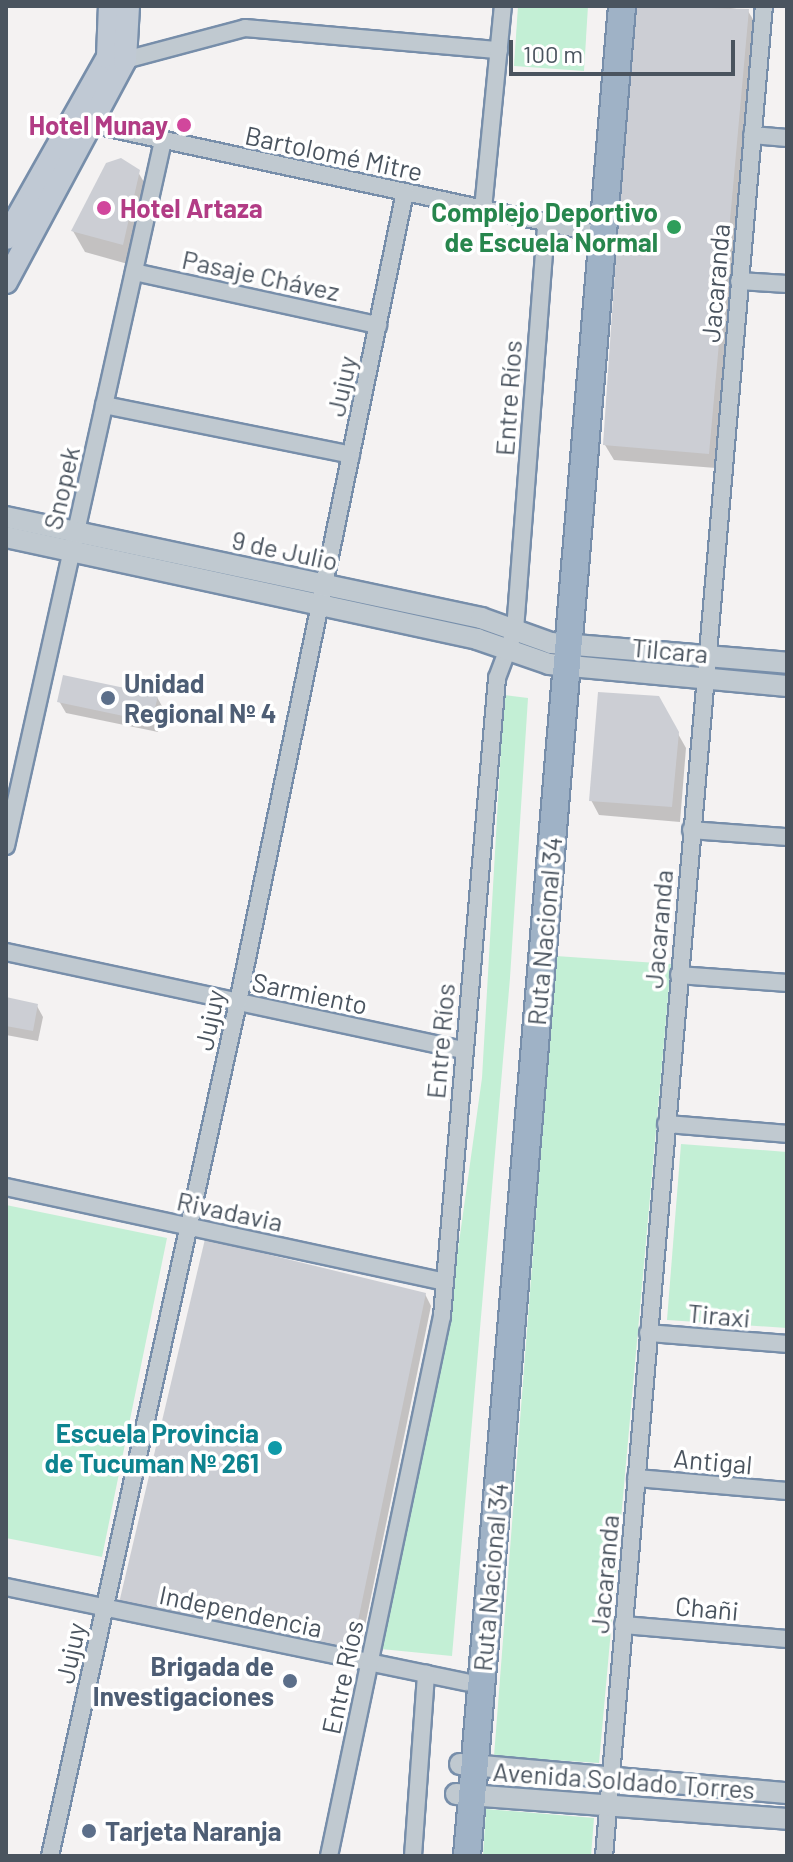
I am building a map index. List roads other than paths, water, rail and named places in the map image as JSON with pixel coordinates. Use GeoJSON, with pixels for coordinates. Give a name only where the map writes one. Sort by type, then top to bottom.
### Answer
{"type":"FeatureCollection","features":[{"type":"Feature","properties":{"kind":"highway","name":"Ruta Nacional 34"},"geometry":{"type":"LineString","coordinates":[[451,1856],[467,1765],[559,655],[586,231],[605,6]]}},
{"type":"Feature","properties":{"kind":"highway","name":"Ruta Nacional 34"},"geometry":{"type":"LineString","coordinates":[[467,1765],[466,1682],[559,655],[622,6]]}},
{"type":"Feature","properties":{"kind":"highway","name":"Ruta Nacional 34"},"geometry":{"type":"LineString","coordinates":[[464,1794],[467,1856]]}},
{"type":"Feature","properties":{"kind":"main road"},"geometry":{"type":"LineString","coordinates":[[110,6],[116,58]]}},
{"type":"Feature","properties":{"kind":"main road"},"geometry":{"type":"LineString","coordinates":[[6,282],[81,122],[116,58],[128,6]]}},
{"type":"Feature","properties":{"kind":"main road"},"geometry":{"type":"LineString","coordinates":[[6,238],[81,122]]}},
{"type":"Feature","properties":{"kind":"street"},"geometry":{"type":"LineString","coordinates":[[483,209],[503,6]]}},
{"type":"Feature","properties":{"kind":"street","name":"Jacaranda"},"geometry":{"type":"LineString","coordinates":[[604,1856],[764,6]]}},
{"type":"Feature","properties":{"kind":"street"},"geometry":{"type":"LineString","coordinates":[[116,58],[245,28],[499,50]]}},
{"type":"Feature","properties":{"kind":"street","name":"Bartolomé Mitre"},"geometry":{"type":"LineString","coordinates":[[81,122],[586,231]]}},
{"type":"Feature","properties":{"kind":"street"},"geometry":{"type":"LineString","coordinates":[[752,135],[787,138]]}},
{"type":"Feature","properties":{"kind":"street","name":"Snopek"},"geometry":{"type":"LineString","coordinates":[[6,846],[163,141]]}},
{"type":"Feature","properties":{"kind":"street","name":"Jujuy"},"geometry":{"type":"LineString","coordinates":[[50,1856],[238,1002],[405,192]]}},
{"type":"Feature","properties":{"kind":"street","name":"Entre Ríos"},"geometry":{"type":"LineString","coordinates":[[329,1856],[442,1316],[497,678],[511,640],[546,223]]}},
{"type":"Feature","properties":{"kind":"street","name":"Pasaje Chávez"},"geometry":{"type":"LineString","coordinates":[[134,272],[378,325]]}},
{"type":"Feature","properties":{"kind":"street"},"geometry":{"type":"LineString","coordinates":[[739,281],[787,284]]}},
{"type":"Feature","properties":{"kind":"street"},"geometry":{"type":"LineString","coordinates":[[104,405],[351,455]]}},
{"type":"Feature","properties":{"kind":"street","name":"9 de Julio"},"geometry":{"type":"LineString","coordinates":[[6,517],[74,542]]}},
{"type":"Feature","properties":{"kind":"street","name":"9 de Julio"},"geometry":{"type":"LineString","coordinates":[[6,537],[74,542],[322,595],[481,618],[511,640],[559,655]]}},
{"type":"Feature","properties":{"kind":"street","name":"Tilcara"},"geometry":{"type":"LineString","coordinates":[[559,655],[707,656],[787,663]]}},
{"type":"Feature","properties":{"kind":"street","name":"Tilcara"},"geometry":{"type":"LineString","coordinates":[[559,655],[704,679],[787,686]]}},
{"type":"Feature","properties":{"kind":"street"},"geometry":{"type":"LineString","coordinates":[[691,830],[787,837]]}},
{"type":"Feature","properties":{"kind":"street","name":"Sarmiento"},"geometry":{"type":"LineString","coordinates":[[6,952],[463,1050]]}},
{"type":"Feature","properties":{"kind":"street"},"geometry":{"type":"LineString","coordinates":[[679,975],[787,983]]}},
{"type":"Feature","properties":{"kind":"street"},"geometry":{"type":"LineString","coordinates":[[666,1124],[787,1134]]}},
{"type":"Feature","properties":{"kind":"street","name":"Rivadavia"},"geometry":{"type":"LineString","coordinates":[[6,1187],[444,1282]]}},
{"type":"Feature","properties":{"kind":"street","name":"Tiraxi"},"geometry":{"type":"LineString","coordinates":[[648,1333],[787,1344]]}},
{"type":"Feature","properties":{"kind":"street","name":"Antigal"},"geometry":{"type":"LineString","coordinates":[[636,1478],[787,1491]]}},
{"type":"Feature","properties":{"kind":"street","name":"Independencia"},"geometry":{"type":"LineString","coordinates":[[6,1587],[466,1682]]}},
{"type":"Feature","properties":{"kind":"street","name":"Chañi"},"geometry":{"type":"LineString","coordinates":[[623,1625],[787,1639]]}},
{"type":"Feature","properties":{"kind":"street"},"geometry":{"type":"LineString","coordinates":[[413,1856],[426,1673]]}},
{"type":"Feature","properties":{"kind":"street","name":"Avenida Soldado Torres"},"geometry":{"type":"LineString","coordinates":[[467,1765],[787,1793]]}},
{"type":"Feature","properties":{"kind":"street","name":"Avenida Soldado Torres"},"geometry":{"type":"LineString","coordinates":[[464,1794],[787,1819]]}},
{"type":"Feature","properties":{"kind":"place","name":"Hotel Munay"},"geometry":{"type":"Point","coordinates":[184,125]}},
{"type":"Feature","properties":{"kind":"place","name":"Hotel Artaza"},"geometry":{"type":"Point","coordinates":[104,208]}},
{"type":"Feature","properties":{"kind":"place","name":"Complejo Deportivo de Escuela Normal"},"geometry":{"type":"Point","coordinates":[674,227]}},
{"type":"Feature","properties":{"kind":"place","name":"Unidad Regional Nº 4"},"geometry":{"type":"Point","coordinates":[108,698]}},
{"type":"Feature","properties":{"kind":"place","name":"Escuela Provincia de Tucuman Nº 261"},"geometry":{"type":"Point","coordinates":[275,1448]}},
{"type":"Feature","properties":{"kind":"place","name":"Brigada de Investigaciones"},"geometry":{"type":"Point","coordinates":[290,1681]}},
{"type":"Feature","properties":{"kind":"place","name":"Tarjeta Naranja"},"geometry":{"type":"Point","coordinates":[89,1831]}}]}
